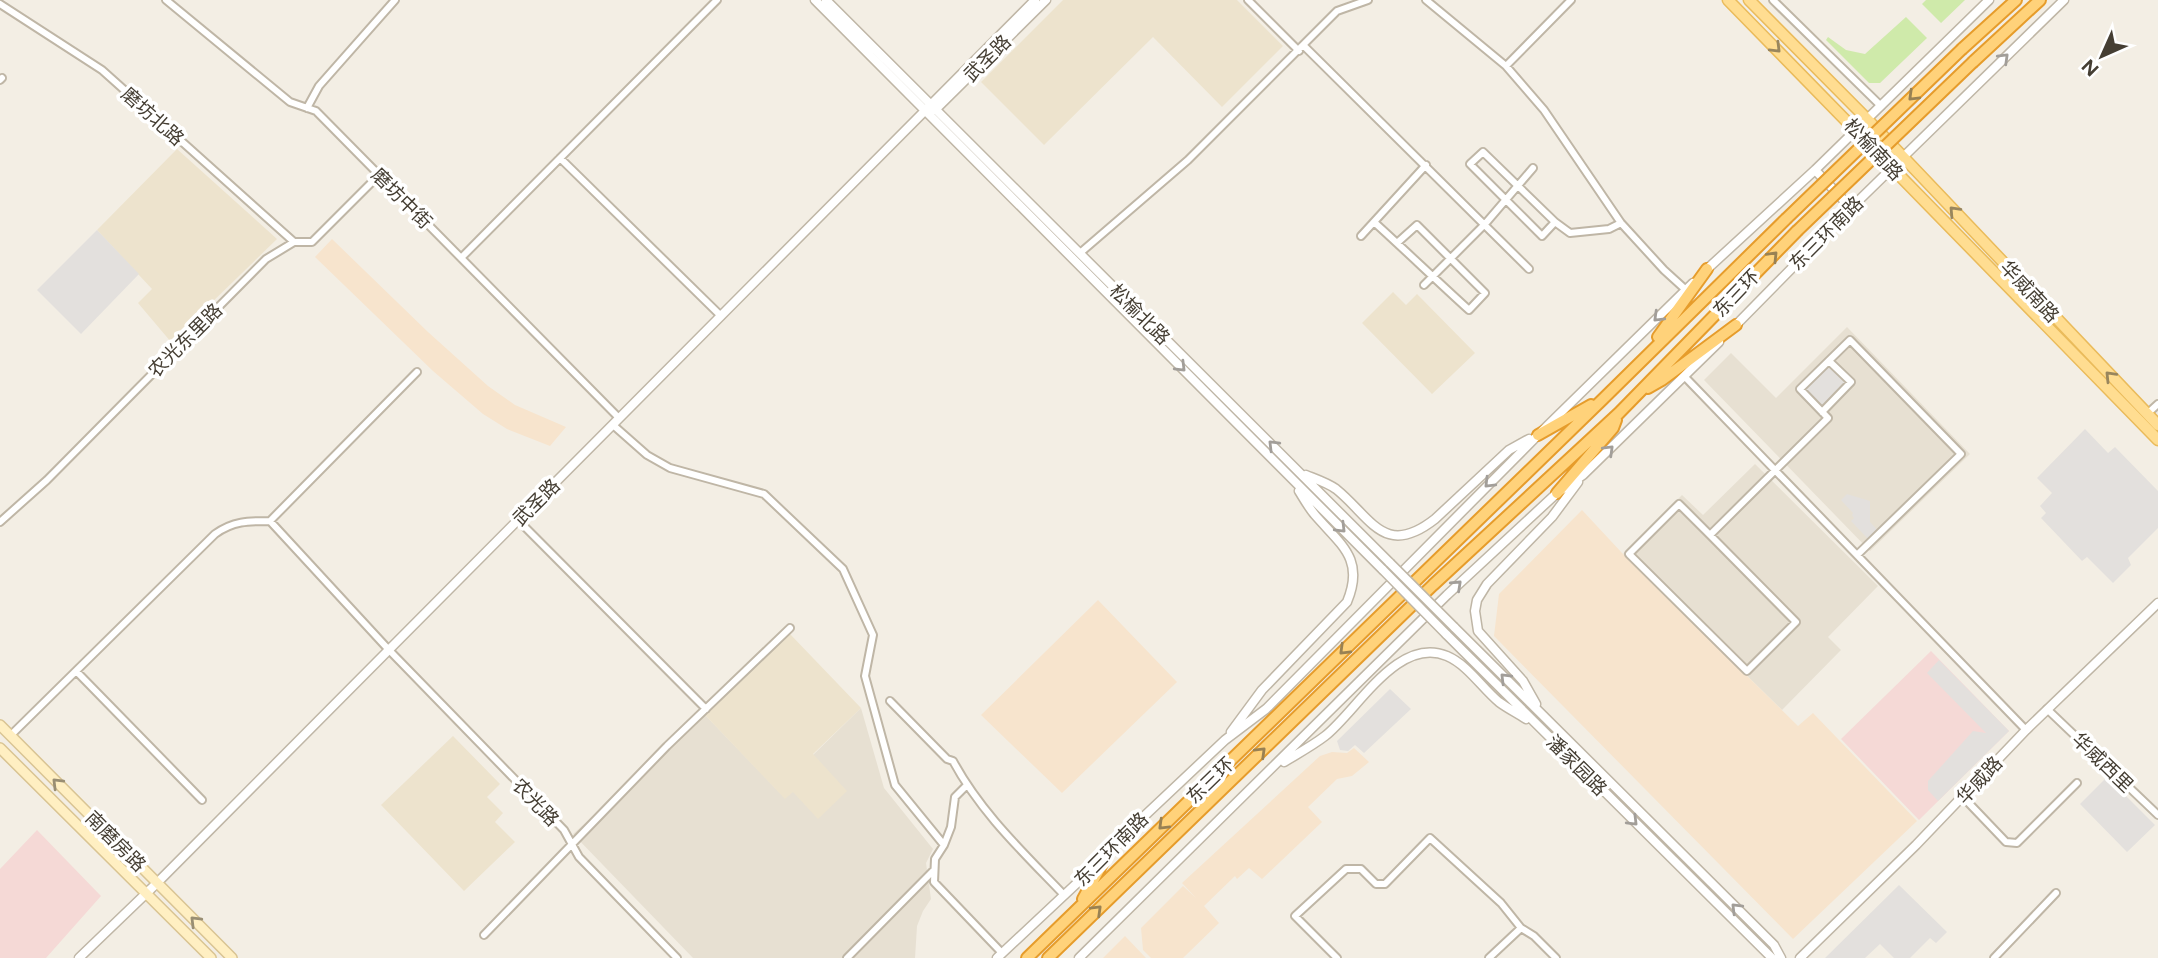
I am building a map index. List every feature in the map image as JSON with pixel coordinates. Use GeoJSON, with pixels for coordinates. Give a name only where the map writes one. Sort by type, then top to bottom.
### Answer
{"type":"FeatureCollection","features":[{"type":"Feature","properties":{"kind":"highway","name":"东三环"},"geometry":{"type":"LineString","coordinates":[[1027,958],[1786,219],[2016,0]]}},
{"type":"Feature","properties":{"kind":"highway","name":"东三环"},"geometry":{"type":"LineString","coordinates":[[1048,958],[1433,585],[1640,392],[1797,231],[2040,0]]}},
{"type":"Feature","properties":{"kind":"highway"},"geometry":{"type":"LineString","coordinates":[[1640,362],[1707,269]]}},
{"type":"Feature","properties":{"kind":"highway"},"geometry":{"type":"LineString","coordinates":[[1640,392],[1662,380],[1736,325]]}},
{"type":"Feature","properties":{"kind":"highway"},"geometry":{"type":"LineString","coordinates":[[1538,435],[1603,399]]}},
{"type":"Feature","properties":{"kind":"highway"},"geometry":{"type":"LineString","coordinates":[[1557,493],[1613,428],[1619,412]]}},
{"type":"Feature","properties":{"kind":"highway"},"geometry":{"type":"LineString","coordinates":[[1077,909],[1107,855]]}},
{"type":"Feature","properties":{"kind":"main road","name":"松榆南路"},"geometry":{"type":"LineString","coordinates":[[1728,0],[2020,300]]}},
{"type":"Feature","properties":{"kind":"main road","name":"松榆南路"},"geometry":{"type":"LineString","coordinates":[[1749,0],[1903,157]]}},
{"type":"Feature","properties":{"kind":"main road","name":"华威南路"},"geometry":{"type":"LineString","coordinates":[[1903,157],[2158,425]]}},
{"type":"Feature","properties":{"kind":"main road","name":"华威南路"},"geometry":{"type":"LineString","coordinates":[[2020,300],[2158,440]]}},
{"type":"Feature","properties":{"kind":"main road","name":"南磨房路"},"geometry":{"type":"LineString","coordinates":[[0,725],[232,958]]}},
{"type":"Feature","properties":{"kind":"main road","name":"南磨房路"},"geometry":{"type":"LineString","coordinates":[[0,748],[211,958]]}},
{"type":"Feature","properties":{"kind":"street","name":"磨坊中街"},"geometry":{"type":"LineString","coordinates":[[166,0],[290,102],[316,111],[461,258],[648,455],[670,468],[764,494],[843,569],[873,635],[864,676],[895,785],[944,845]]}},
{"type":"Feature","properties":{"kind":"street"},"geometry":{"type":"LineString","coordinates":[[307,108],[319,86],[394,0]]}},
{"type":"Feature","properties":{"kind":"street"},"geometry":{"type":"LineString","coordinates":[[461,258],[717,0]]}},
{"type":"Feature","properties":{"kind":"street","name":"松榆北路"},"geometry":{"type":"LineString","coordinates":[[815,0],[1080,254],[1454,627]]}},
{"type":"Feature","properties":{"kind":"street","name":"松榆北路"},"geometry":{"type":"LineString","coordinates":[[826,0],[1292,480],[1383,570]]}},
{"type":"Feature","properties":{"kind":"street","name":"武圣路"},"geometry":{"type":"LineString","coordinates":[[79,958],[147,894],[1035,0]]}},
{"type":"Feature","properties":{"kind":"street","name":"武圣路"},"geometry":{"type":"LineString","coordinates":[[930,108],[1046,0]]}},
{"type":"Feature","properties":{"kind":"street"},"geometry":{"type":"LineString","coordinates":[[1248,0],[1426,165],[1529,269]]}},
{"type":"Feature","properties":{"kind":"street"},"geometry":{"type":"LineString","coordinates":[[1080,254],[1188,160],[1337,10],[1368,0]]}},
{"type":"Feature","properties":{"kind":"street"},"geometry":{"type":"LineString","coordinates":[[1426,0],[1506,66],[1544,110],[1621,223],[1664,270],[1686,289]]}},
{"type":"Feature","properties":{"kind":"street"},"geometry":{"type":"LineString","coordinates":[[1506,66],[1571,0]]}},
{"type":"Feature","properties":{"kind":"street"},"geometry":{"type":"LineString","coordinates":[[1773,0],[1881,106]]}},
{"type":"Feature","properties":{"kind":"street"},"geometry":{"type":"LineString","coordinates":[[1225,740],[1266,709],[1686,289],[1868,120],[1989,0]]}},
{"type":"Feature","properties":{"kind":"street","name":"东三环南路"},"geometry":{"type":"LineString","coordinates":[[1270,771],[1447,595],[1557,493],[1583,475],[1685,377],[1851,208],[2064,0]]}},
{"type":"Feature","properties":{"kind":"street","name":"磨坊北路"},"geometry":{"type":"LineString","coordinates":[[0,4],[102,70],[294,243]]}},
{"type":"Feature","properties":{"kind":"street"},"geometry":{"type":"LineString","coordinates":[[1555,222],[1542,236],[1470,164],[1483,152],[1555,222],[1570,233],[1609,229],[1621,223]]}},
{"type":"Feature","properties":{"kind":"street"},"geometry":{"type":"LineString","coordinates":[[560,158],[721,316]]}},
{"type":"Feature","properties":{"kind":"street"},"geometry":{"type":"LineString","coordinates":[[1361,236],[1426,165]]}},
{"type":"Feature","properties":{"kind":"street"},"geometry":{"type":"LineString","coordinates":[[1424,285],[1485,224],[1533,168]]}},
{"type":"Feature","properties":{"kind":"street"},"geometry":{"type":"LineString","coordinates":[[1815,170],[1851,208]]}},
{"type":"Feature","properties":{"kind":"street","name":"农光东里路"},"geometry":{"type":"LineString","coordinates":[[0,522],[47,480],[266,260],[294,243],[312,242],[379,175]]}},
{"type":"Feature","properties":{"kind":"street"},"geometry":{"type":"LineString","coordinates":[[1374,222],[1469,310],[1485,293],[1417,225],[1397,243]]}},
{"type":"Feature","properties":{"kind":"street"},"geometry":{"type":"LineString","coordinates":[[1710,535],[1828,418],[1800,389],[1850,340],[1961,454],[1857,555]]}},
{"type":"Feature","properties":{"kind":"street"},"geometry":{"type":"LineString","coordinates":[[1822,412],[1851,382],[1829,360]]}},
{"type":"Feature","properties":{"kind":"street"},"geometry":{"type":"LineString","coordinates":[[11,735],[215,534],[238,522],[270,521],[417,372]]}},
{"type":"Feature","properties":{"kind":"street"},"geometry":{"type":"LineString","coordinates":[[1685,377],[2026,730]]}},
{"type":"Feature","properties":{"kind":"street"},"geometry":{"type":"LineString","coordinates":[[2147,414],[2158,404]]}},
{"type":"Feature","properties":{"kind":"street"},"geometry":{"type":"LineString","coordinates":[[1300,472],[1335,488],[1369,523],[1383,532],[1411,534],[1435,519],[1509,450],[1538,435]]}},
{"type":"Feature","properties":{"kind":"street"},"geometry":{"type":"LineString","coordinates":[[1540,713],[1523,681],[1478,631],[1475,611],[1477,600],[1487,584],[1552,517],[1583,475]]}},
{"type":"Feature","properties":{"kind":"street"},"geometry":{"type":"LineString","coordinates":[[1225,740],[1262,690],[1347,603],[1353,588],[1354,566],[1343,546],[1312,513],[1292,480]]}},
{"type":"Feature","properties":{"kind":"street"},"geometry":{"type":"LineString","coordinates":[[1679,504],[1710,535],[1797,622],[1747,671],[1629,554],[1679,504]]}},
{"type":"Feature","properties":{"kind":"street"},"geometry":{"type":"LineString","coordinates":[[518,520],[706,709]]}},
{"type":"Feature","properties":{"kind":"street","name":"农光路"},"geometry":{"type":"LineString","coordinates":[[270,521],[389,650],[564,830],[579,857],[677,958]]}},
{"type":"Feature","properties":{"kind":"street","name":"潘家园路"},"geometry":{"type":"LineString","coordinates":[[1383,570],[1772,958]]}},
{"type":"Feature","properties":{"kind":"street","name":"华威路"},"geometry":{"type":"LineString","coordinates":[[1800,958],[1963,797],[2047,709],[2158,603]]}},
{"type":"Feature","properties":{"kind":"street","name":"潘家园路"},"geometry":{"type":"LineString","coordinates":[[1454,627],[1774,945],[1781,958]]}},
{"type":"Feature","properties":{"kind":"street"},"geometry":{"type":"LineString","coordinates":[[484,935],[571,843],[790,628]]}},
{"type":"Feature","properties":{"kind":"street"},"geometry":{"type":"LineString","coordinates":[[1079,958],[1270,771],[1325,736],[1396,664],[1415,654],[1430,652],[1446,656],[1461,666],[1500,703],[1539,726]]}},
{"type":"Feature","properties":{"kind":"street"},"geometry":{"type":"LineString","coordinates":[[78,671],[202,800]]}},
{"type":"Feature","properties":{"kind":"street"},"geometry":{"type":"LineString","coordinates":[[890,701],[947,759],[953,761],[966,786],[985,812],[1064,895]]}},
{"type":"Feature","properties":{"kind":"street","name":"华威西里"},"geometry":{"type":"LineString","coordinates":[[2047,709],[2158,815]]}},
{"type":"Feature","properties":{"kind":"street","name":"东三环南路"},"geometry":{"type":"LineString","coordinates":[[1000,956],[1225,740]]}},
{"type":"Feature","properties":{"kind":"street"},"geometry":{"type":"LineString","coordinates":[[1963,797],[2006,842],[2017,843],[2077,783]]}},
{"type":"Feature","properties":{"kind":"street"},"geometry":{"type":"LineString","coordinates":[[966,786],[954,797],[951,827],[935,859],[934,882],[1000,956]]}},
{"type":"Feature","properties":{"kind":"street"},"geometry":{"type":"LineString","coordinates":[[1337,958],[1295,916],[1346,869],[1360,869],[1376,884],[1385,884],[1430,838],[1501,903],[1521,928],[1534,936],[1556,958]]}},
{"type":"Feature","properties":{"kind":"street"},"geometry":{"type":"LineString","coordinates":[[847,958],[934,869]]}},
{"type":"Feature","properties":{"kind":"street"},"geometry":{"type":"LineString","coordinates":[[1994,958],[2056,893]]}},
{"type":"Feature","properties":{"kind":"street"},"geometry":{"type":"LineString","coordinates":[[1489,958],[1521,928]]}},
{"type":"Feature","properties":{"kind":"shaded area"},"geometry":{"type":"Polygon","coordinates":[[[1063,0],[1237,0],[1283,46],[1222,107],[1153,37],[1044,145],[981,82],[1063,0]]]}},
{"type":"Feature","properties":{"kind":"shaded area"},"geometry":{"type":"Polygon","coordinates":[[[177,149],[277,239],[171,342],[138,303],[152,289],[97,230],[177,149]]]}},
{"type":"Feature","properties":{"kind":"shaded area"},"geometry":{"type":"Polygon","coordinates":[[[97,230],[139,274],[81,334],[37,290],[97,230]]]}},
{"type":"Feature","properties":{"kind":"shaded area"},"geometry":{"type":"Polygon","coordinates":[[[332,239],[488,386],[515,405],[566,427],[550,446],[507,429],[483,414],[433,371],[315,257],[332,239]]]}},
{"type":"Feature","properties":{"kind":"shaded area"},"geometry":{"type":"Polygon","coordinates":[[[1393,292],[1406,305],[1417,294],[1475,353],[1432,394],[1362,323],[1393,292]]]}},
{"type":"Feature","properties":{"kind":"shaded area"},"geometry":{"type":"Polygon","coordinates":[[[1847,327],[1970,454],[1870,551],[1704,380],[1731,353],[1776,398],[1847,327]]]}},
{"type":"Feature","properties":{"kind":"shaded area"},"geometry":{"type":"Polygon","coordinates":[[[1829,361],[1851,382],[1822,412],[1800,389],[1829,361]]]}},
{"type":"Feature","properties":{"kind":"shaded area"},"geometry":{"type":"Polygon","coordinates":[[[2085,429],[2108,453],[2115,447],[2158,491],[2158,528],[2128,558],[2131,565],[2113,583],[2087,557],[2082,561],[2041,518],[2046,513],[2040,506],[2052,493],[2037,478],[2085,429]]]}},
{"type":"Feature","properties":{"kind":"shaded area"},"geometry":{"type":"Polygon","coordinates":[[[1755,464],[1878,586],[1828,637],[1841,650],[1782,710],[1623,554],[1682,495],[1703,515],[1755,464]]]}},
{"type":"Feature","properties":{"kind":"shaded area"},"geometry":{"type":"Polygon","coordinates":[[[1847,494],[1870,501],[1870,522],[1880,533],[1871,542],[1851,521],[1854,518],[1853,513],[1841,500],[1847,494]]]}},
{"type":"Feature","properties":{"kind":"shaded area"},"geometry":{"type":"Polygon","coordinates":[[[1582,510],[1623,554],[1798,726],[1813,713],[1917,821],[1793,939],[1494,636],[1499,594],[1582,510]]]}},
{"type":"Feature","properties":{"kind":"shaded area"},"geometry":{"type":"Polygon","coordinates":[[[1098,600],[1177,682],[1062,793],[981,715],[1098,600]]]}},
{"type":"Feature","properties":{"kind":"shaded area"},"geometry":{"type":"Polygon","coordinates":[[[790,634],[861,708],[813,754],[847,791],[818,819],[793,792],[785,799],[705,715],[790,634]]]}},
{"type":"Feature","properties":{"kind":"shaded area"},"geometry":{"type":"Polygon","coordinates":[[[1931,651],[2009,731],[1919,820],[1841,739],[1931,651]]]}},
{"type":"Feature","properties":{"kind":"shaded area"},"geometry":{"type":"Polygon","coordinates":[[[1939,660],[2009,731],[1938,801],[1928,790],[1928,781],[1973,731],[1986,733],[1927,673],[1939,660]]]}},
{"type":"Feature","properties":{"kind":"shaded area"},"geometry":{"type":"Polygon","coordinates":[[[1390,689],[1411,709],[1364,753],[1355,745],[1348,751],[1340,750],[1337,741],[1390,689]]]}},
{"type":"Feature","properties":{"kind":"shaded area"},"geometry":{"type":"Polygon","coordinates":[[[861,708],[884,788],[933,849],[926,863],[931,899],[917,926],[915,958],[693,958],[573,834],[705,715],[785,798],[813,755],[861,708]]]}},
{"type":"Feature","properties":{"kind":"shaded area"},"geometry":{"type":"Polygon","coordinates":[[[453,736],[500,784],[487,797],[503,813],[495,822],[515,842],[464,891],[381,805],[453,736]]]}},
{"type":"Feature","properties":{"kind":"shaded area"},"geometry":{"type":"Polygon","coordinates":[[[1354,748],[1369,762],[1352,776],[1337,779],[1308,807],[1322,822],[1262,879],[1249,868],[1237,879],[1235,876],[1204,906],[1219,923],[1183,958],[1151,958],[1143,950],[1141,928],[1183,886],[1196,898],[1182,883],[1320,756],[1332,752],[1347,753],[1354,748]]]}},
{"type":"Feature","properties":{"kind":"shaded area"},"geometry":{"type":"Polygon","coordinates":[[[2107,777],[2155,825],[2127,852],[2080,804],[2107,777]]]}},
{"type":"Feature","properties":{"kind":"shaded area"},"geometry":{"type":"Polygon","coordinates":[[[37,830],[101,896],[46,958],[0,958],[0,869],[37,830]]]}},
{"type":"Feature","properties":{"kind":"shaded area"},"geometry":{"type":"Polygon","coordinates":[[[1899,885],[1947,932],[1936,943],[1930,938],[1910,958],[1894,958],[1880,944],[1865,958],[1825,958],[1899,885]]]}},
{"type":"Feature","properties":{"kind":"shaded area"},"geometry":{"type":"Polygon","coordinates":[[[1125,936],[1146,958],[1103,958],[1125,936]]]}},
{"type":"Feature","properties":{"kind":"green space"},"geometry":{"type":"Polygon","coordinates":[[[1926,0],[1965,0],[1941,23],[1922,4],[1926,0]]]}},
{"type":"Feature","properties":{"kind":"green space"},"geometry":{"type":"Polygon","coordinates":[[[1906,17],[1927,38],[1880,83],[1869,83],[1826,40],[1828,37],[1846,50],[1865,54],[1906,17]]]}}]}
